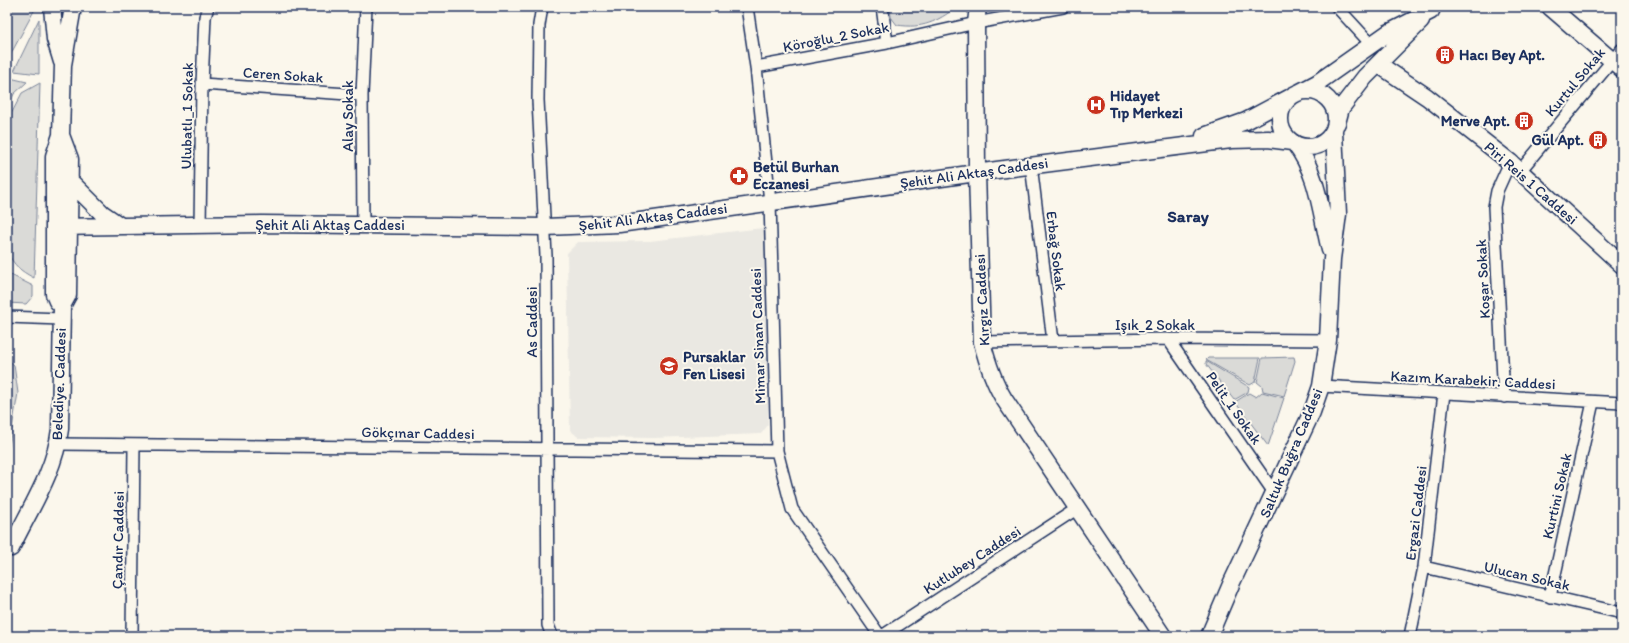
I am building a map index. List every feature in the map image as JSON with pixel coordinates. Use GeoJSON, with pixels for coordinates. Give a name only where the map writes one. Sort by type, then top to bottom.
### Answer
{"type":"FeatureCollection","features":[{"type":"Feature","properties":{"kind":"street"},"geometry":{"type":"LineString","coordinates":[[52,7],[55,39],[62,65]]}},
{"type":"Feature","properties":{"kind":"street"},"geometry":{"type":"LineString","coordinates":[[62,65],[73,7]]}},
{"type":"Feature","properties":{"kind":"street","name":"Ulubatlı_1 Sokak"},"geometry":{"type":"LineString","coordinates":[[200,226],[202,84],[205,17],[208,7]]}},
{"type":"Feature","properties":{"kind":"street","name":"Alay Sokak"},"geometry":{"type":"LineString","coordinates":[[363,224],[362,95],[366,7]]}},
{"type":"Feature","properties":{"kind":"street","name":"As Caddesi"},"geometry":{"type":"LineString","coordinates":[[542,7],[539,25],[538,100],[545,227],[548,625],[552,636]]}},
{"type":"Feature","properties":{"kind":"street","name":"Mimar Sinan Caddesi"},"geometry":{"type":"LineString","coordinates":[[747,7],[756,67],[770,202],[777,451],[792,509],[881,636]]}},
{"type":"Feature","properties":{"kind":"street"},"geometry":{"type":"LineString","coordinates":[[882,7],[887,43]]}},
{"type":"Feature","properties":{"kind":"street","name":"Kırgız Caddesi"},"geometry":{"type":"LineString","coordinates":[[978,7],[976,23],[977,173],[982,342],[988,365],[996,385],[1163,636]]}},
{"type":"Feature","properties":{"kind":"street","name":"Köroğlu_2 Sokak"},"geometry":{"type":"LineString","coordinates":[[756,67],[887,43],[976,23],[1063,7]]}},
{"type":"Feature","properties":{"kind":"street"},"geometry":{"type":"LineString","coordinates":[[1337,7],[1371,44]]}},
{"type":"Feature","properties":{"kind":"street"},"geometry":{"type":"LineString","coordinates":[[1550,7],[1619,60]]}},
{"type":"Feature","properties":{"kind":"street","name":"Şehit Ali Aktaş Caddesi"},"geometry":{"type":"LineString","coordinates":[[1153,149],[1221,131],[1264,112],[1317,83],[1388,32],[1433,9]]}},
{"type":"Feature","properties":{"kind":"street","name":"Şehit Ali Aktaş Caddesi"},"geometry":{"type":"LineString","coordinates":[[54,227],[363,224],[545,227],[619,224],[1031,165],[1231,140],[1268,139],[1293,143],[1303,147],[1312,147],[1329,139],[1335,127],[1341,108],[1348,97],[1365,77],[1433,9]]}},
{"type":"Feature","properties":{"kind":"street","name":"Kurtul Sokak"},"geometry":{"type":"LineString","coordinates":[[1515,166],[1619,60]]}},
{"type":"Feature","properties":{"kind":"street","name":"Piri Reis 1 Caddesi"},"geometry":{"type":"LineString","coordinates":[[1378,64],[1426,97],[1515,166],[1622,266]]}},
{"type":"Feature","properties":{"kind":"street","name":"Belediye. Caddesi"},"geometry":{"type":"LineString","coordinates":[[62,65],[61,135],[54,156],[54,294],[62,312]]}},
{"type":"Feature","properties":{"kind":"street","name":"Ceren Sokak"},"geometry":{"type":"LineString","coordinates":[[202,84],[362,95]]}},
{"type":"Feature","properties":{"kind":"street"},"geometry":{"type":"LineString","coordinates":[[1295,95],[1314,92],[1327,98],[1333,105],[1336,114],[1335,127]]}},
{"type":"Feature","properties":{"kind":"street","name":"Şehit Ali Aktaş Caddesi"},"geometry":{"type":"LineString","coordinates":[[1293,143],[1287,138],[1282,130],[1280,116],[1286,102],[1295,95]]}},
{"type":"Feature","properties":{"kind":"street","name":"Saltuk Buğra Caddesi"},"geometry":{"type":"LineString","coordinates":[[1209,636],[1232,582],[1275,494],[1312,412],[1321,386],[1328,340],[1332,259],[1338,214],[1335,127]]}},
{"type":"Feature","properties":{"kind":"street","name":"Belediye. Caddesi"},"geometry":{"type":"LineString","coordinates":[[11,548],[51,467],[58,444],[60,429],[62,312],[68,295],[70,227],[70,159],[61,135]]}},
{"type":"Feature","properties":{"kind":"street","name":"Saltuk Buğra Caddesi"},"geometry":{"type":"LineString","coordinates":[[1293,143],[1302,154],[1311,171],[1332,259]]}},
{"type":"Feature","properties":{"kind":"street","name":"Erbağ Sokak"},"geometry":{"type":"LineString","coordinates":[[1031,165],[1053,341]]}},
{"type":"Feature","properties":{"kind":"street","name":"Koşar Sokak"},"geometry":{"type":"LineString","coordinates":[[1504,397],[1494,207],[1495,198],[1501,180],[1515,166]]}},
{"type":"Feature","properties":{"kind":"street"},"geometry":{"type":"LineString","coordinates":[[70,181],[102,213],[121,226]]}},
{"type":"Feature","properties":{"kind":"street"},"geometry":{"type":"LineString","coordinates":[[7,317],[62,312]]}},
{"type":"Feature","properties":{"kind":"street","name":"Işık_2 Sokak"},"geometry":{"type":"LineString","coordinates":[[982,342],[1168,339],[1328,340]]}},
{"type":"Feature","properties":{"kind":"street","name":"Pelit_1 Sokak"},"geometry":{"type":"LineString","coordinates":[[1168,339],[1275,494]]}},
{"type":"Feature","properties":{"kind":"street","name":"Kazım Karabekir. Caddesi"},"geometry":{"type":"LineString","coordinates":[[1321,386],[1622,404]]}},
{"type":"Feature","properties":{"kind":"street","name":"Ergazi Caddesi"},"geometry":{"type":"LineString","coordinates":[[1410,636],[1424,567],[1444,393]]}},
{"type":"Feature","properties":{"kind":"street","name":"Kurtini Sokak"},"geometry":{"type":"LineString","coordinates":[[1550,596],[1594,402]]}},
{"type":"Feature","properties":{"kind":"street","name":"Gökçınar Caddesi"},"geometry":{"type":"LineString","coordinates":[[58,444],[777,451]]}},
{"type":"Feature","properties":{"kind":"street","name":"Çandır Caddesi"},"geometry":{"type":"LineString","coordinates":[[132,636],[134,445]]}},
{"type":"Feature","properties":{"kind":"street","name":"Kutlubey Caddesi"},"geometry":{"type":"LineString","coordinates":[[881,636],[1078,508]]}},
{"type":"Feature","properties":{"kind":"street","name":"Ulucan Sokak"},"geometry":{"type":"LineString","coordinates":[[1424,567],[1622,613]]}},
{"type":"Feature","properties":{"kind":"shaded area"},"geometry":{"type":"Polygon","coordinates":[[[7,7],[32,7],[35,9],[7,61],[7,7]]]}},
{"type":"Feature","properties":{"kind":"shaded area"},"geometry":{"type":"Polygon","coordinates":[[[890,7],[957,7],[942,17],[929,23],[906,26],[897,25],[891,17],[890,7]]]}},
{"type":"Feature","properties":{"kind":"shaded area"},"geometry":{"type":"Polygon","coordinates":[[[39,19],[39,74],[14,71],[39,19]]]}},
{"type":"Feature","properties":{"kind":"shaded area"},"geometry":{"type":"Polygon","coordinates":[[[10,78],[27,82],[14,94],[7,108],[7,85],[10,78]]]}},
{"type":"Feature","properties":{"kind":"shaded area"},"geometry":{"type":"Polygon","coordinates":[[[40,83],[34,278],[18,267],[12,261],[7,252],[7,122],[22,93],[40,83]]]}},
{"type":"Feature","properties":{"kind":"shaded area","name":"Pursaklar Fen Lisesi"},"geometry":{"type":"Polygon","coordinates":[[[763,228],[771,233],[772,307],[768,425],[761,434],[654,438],[578,437],[570,430],[567,253],[578,242],[650,241],[763,228]]]}},
{"type":"Feature","properties":{"kind":"shaded area"},"geometry":{"type":"Polygon","coordinates":[[[7,273],[33,286],[33,296],[26,304],[7,303],[7,273]]]}},
{"type":"Feature","properties":{"kind":"shaded area"},"geometry":{"type":"Polygon","coordinates":[[[1294,357],[1295,361],[1284,396],[1263,391],[1262,386],[1257,382],[1262,358],[1294,357]]]}},
{"type":"Feature","properties":{"kind":"shaded area"},"geometry":{"type":"Polygon","coordinates":[[[1208,358],[1260,358],[1255,382],[1250,385],[1206,360],[1208,358]]]}},
{"type":"Feature","properties":{"kind":"shaded area"},"geometry":{"type":"Polygon","coordinates":[[[7,359],[14,365],[18,393],[7,457],[7,359]]]}},
{"type":"Feature","properties":{"kind":"shaded area"},"geometry":{"type":"Polygon","coordinates":[[[1206,361],[1249,387],[1248,392],[1234,400],[1206,364],[1206,361]]]}},
{"type":"Feature","properties":{"kind":"shaded area"},"geometry":{"type":"Polygon","coordinates":[[[1262,392],[1284,398],[1268,446],[1235,402],[1249,393],[1256,397],[1262,392]]]}},
{"type":"Feature","properties":{"kind":"place","name":"Hacı Bey Apt."},"geometry":{"type":"Point","coordinates":[1445,55]}},
{"type":"Feature","properties":{"kind":"place","name":"Hidayet Tıp Merkezi"},"geometry":{"type":"Point","coordinates":[1096,105]}},
{"type":"Feature","properties":{"kind":"place","name":"Merve Apt."},"geometry":{"type":"Point","coordinates":[1524,121]}},
{"type":"Feature","properties":{"kind":"place","name":"Gül Apt."},"geometry":{"type":"Point","coordinates":[1598,140]}},
{"type":"Feature","properties":{"kind":"place","name":"Betül Burhan Eczanesi"},"geometry":{"type":"Point","coordinates":[739,176]}},
{"type":"Feature","properties":{"kind":"place","name":"Pursaklar Fen Lisesi"},"geometry":{"type":"Point","coordinates":[669,366]}},
{"type":"Feature","properties":{"kind":"district","name":"Saray"},"geometry":{"type":"Point","coordinates":[1188,216]}}]}
